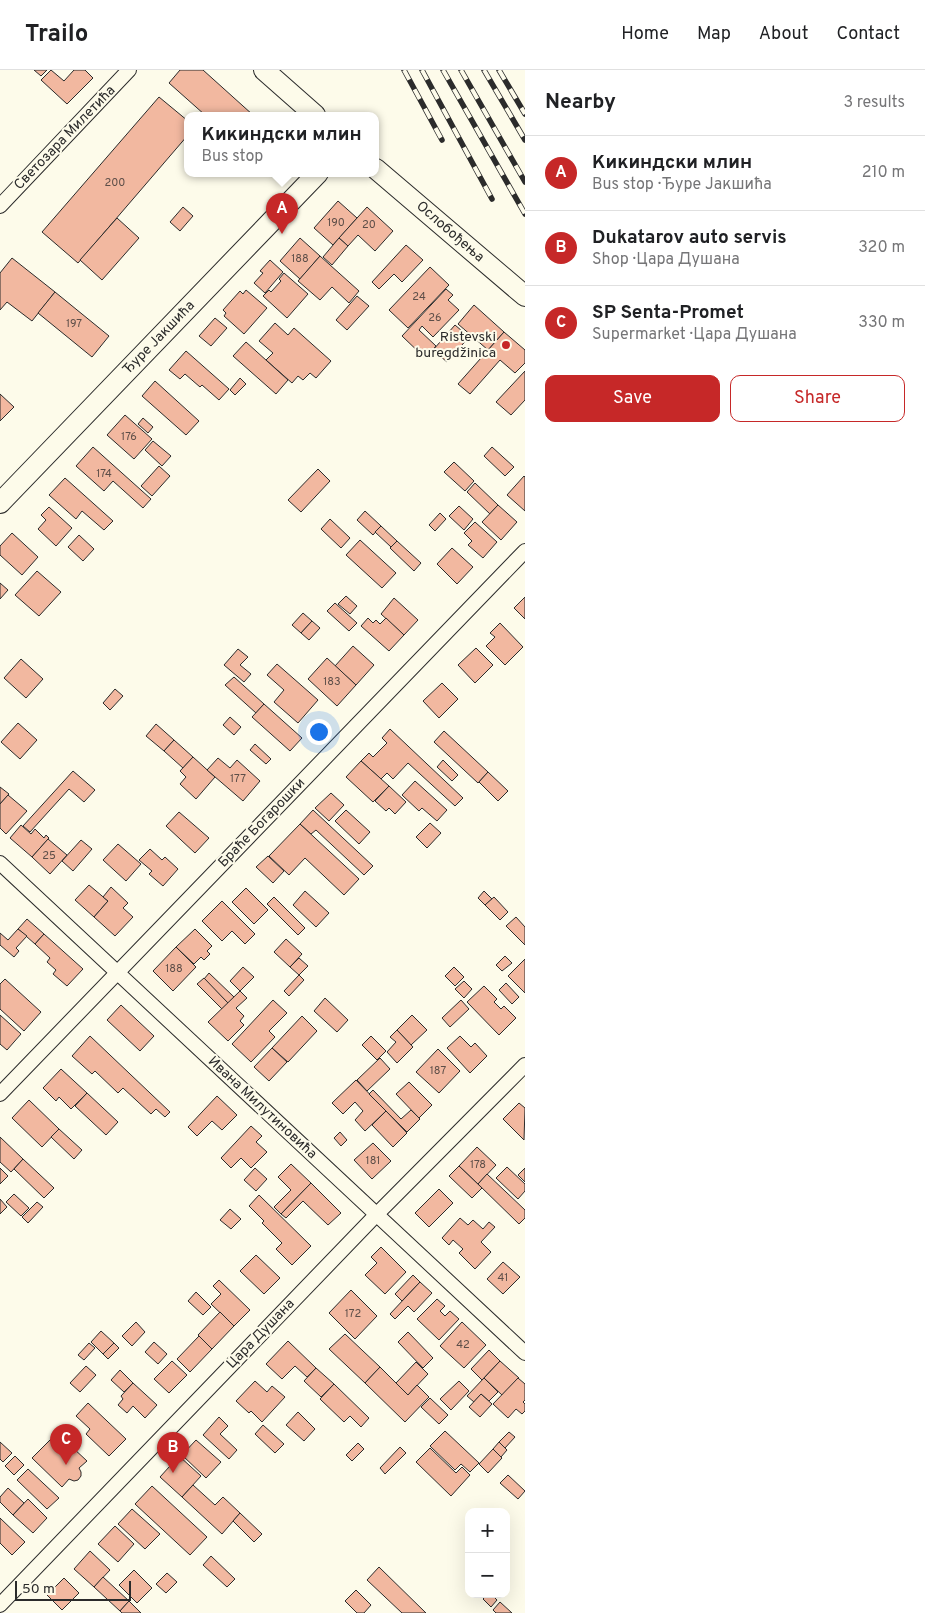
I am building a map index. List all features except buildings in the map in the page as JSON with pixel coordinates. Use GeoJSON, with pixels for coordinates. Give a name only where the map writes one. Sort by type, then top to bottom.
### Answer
{"type":"FeatureCollection","features":[{"type":"Feature","properties":{"kind":"main road"},"geometry":{"type":"LineString","coordinates":[[264,70],[312,112]]}},
{"type":"Feature","properties":{"kind":"main road","name":"Ослобођења"},"geometry":{"type":"LineString","coordinates":[[379,171],[525,296]]}},
{"type":"Feature","properties":{"kind":"main road","name":"Ђуре Јакшића"},"geometry":{"type":"LineString","coordinates":[[0,503],[314,177]]}},
{"type":"Feature","properties":{"kind":"street","name":"Светозара Милетића"},"geometry":{"type":"LineString","coordinates":[[0,206],[129,70]]}},
{"type":"Feature","properties":{"kind":"street","name":"Браће Богарошки"},"geometry":{"type":"LineString","coordinates":[[0,1094],[525,551]]}},
{"type":"Feature","properties":{"kind":"street","name":"Ивана Милутиновића"},"geometry":{"type":"LineString","coordinates":[[0,863],[525,1353]]}},
{"type":"Feature","properties":{"kind":"street","name":"Цара Душана"},"geometry":{"type":"LineString","coordinates":[[0,1605],[376,1215],[525,1065]]}},
{"type":"Feature","properties":{"kind":"railway"},"geometry":{"type":"LineString","coordinates":[[404,70],[442,140]]}},
{"type":"Feature","properties":{"kind":"railway"},"geometry":{"type":"LineString","coordinates":[[422,70],[492,199]]}},
{"type":"Feature","properties":{"kind":"railway"},"geometry":{"type":"LineString","coordinates":[[443,70],[525,214]]}},
{"type":"Feature","properties":{"kind":"railway"},"geometry":{"type":"LineString","coordinates":[[461,70],[525,182]]}},
{"type":"Feature","properties":{"kind":"railway"},"geometry":{"type":"LineString","coordinates":[[484,70],[525,140]]}},
{"type":"Feature","properties":{"kind":"railway"},"geometry":{"type":"LineString","coordinates":[[499,70],[525,114]]}},
{"type":"Feature","properties":{"kind":"place","name":"Кикиндски млин"},"geometry":{"type":"Point","coordinates":[282,234]}},
{"type":"Feature","properties":{"kind":"place","name":"Ristevski buregdžinica"},"geometry":{"type":"Point","coordinates":[506,345]}},
{"type":"Feature","properties":{"kind":"place","name":"SP Senta-Promet"},"geometry":{"type":"Point","coordinates":[66,1465]}},
{"type":"Feature","properties":{"kind":"place","name":"Dukatarov auto servis"},"geometry":{"type":"Point","coordinates":[173,1473]}}]}
